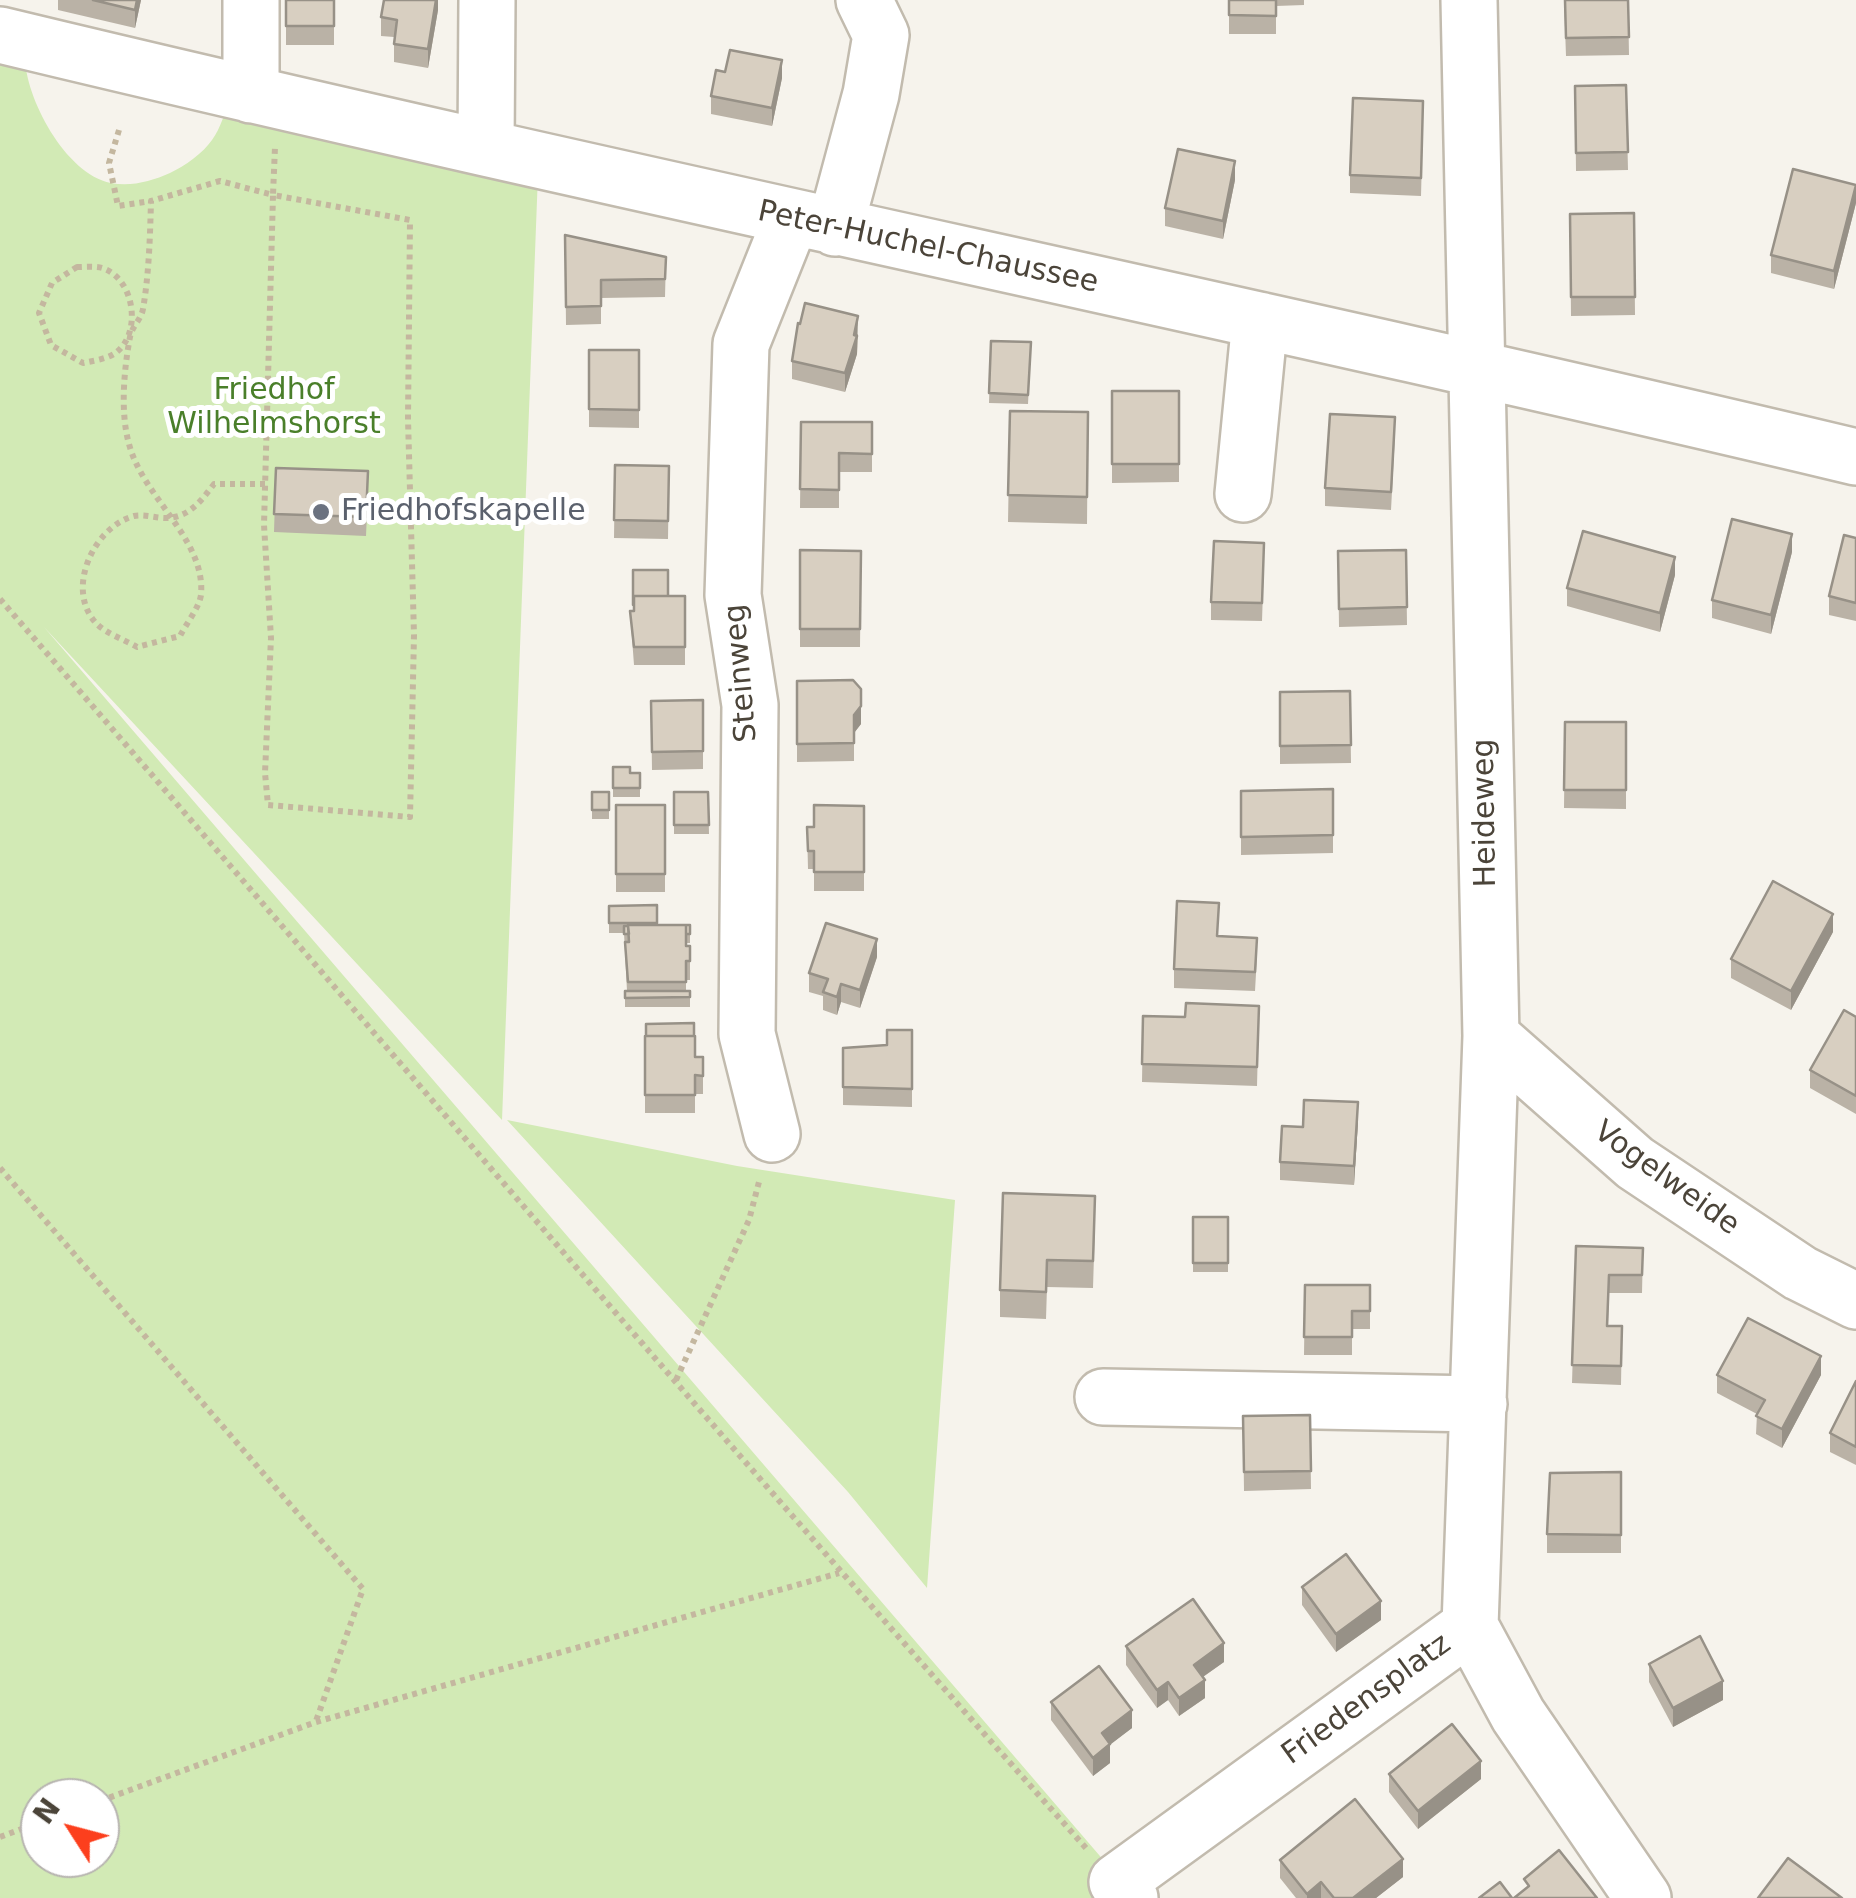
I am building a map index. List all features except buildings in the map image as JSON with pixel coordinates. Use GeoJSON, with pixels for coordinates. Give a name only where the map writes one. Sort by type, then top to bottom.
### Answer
{"type":"FeatureCollection","features":[{"type":"Feature","properties":{"kind":"street"},"geometry":{"type":"LineString","coordinates":[[251,0],[264,98]]}},
{"type":"Feature","properties":{"kind":"street"},"geometry":{"type":"LineString","coordinates":[[486,148],[487,0]]}},
{"type":"Feature","properties":{"kind":"street","name":"Steinweg"},"geometry":{"type":"LineString","coordinates":[[772,1134],[746,1034],[750,705],[733,595],[742,344],[813,223],[871,94],[881,35],[864,0]]}},
{"type":"Feature","properties":{"kind":"street","name":"Heideweg"},"geometry":{"type":"LineString","coordinates":[[1469,0],[1491,1036],[1470,1626]]}},
{"type":"Feature","properties":{"kind":"street","name":"Peter-Huchel-Chaussee"},"geometry":{"type":"LineString","coordinates":[[0,35],[813,223],[1477,367],[1856,457]]}},
{"type":"Feature","properties":{"kind":"street"},"geometry":{"type":"LineString","coordinates":[[1242,494],[1260,320]]}},
{"type":"Feature","properties":{"kind":"street","name":"Vogelweide"},"geometry":{"type":"LineString","coordinates":[[1491,1036],[1635,1163],[1800,1274],[1856,1301]]}},
{"type":"Feature","properties":{"kind":"street"},"geometry":{"type":"LineString","coordinates":[[1102,1398],[1479,1404]]}},
{"type":"Feature","properties":{"kind":"street","name":"Friedensplatz"},"geometry":{"type":"LineString","coordinates":[[1123,1890],[1470,1626],[1518,1716],[1644,1898]]}},
{"type":"Feature","properties":{"kind":"path"},"geometry":{"type":"LineString","coordinates":[[119,130],[109,163],[118,206],[151,202],[220,180],[274,195],[410,220],[408,418],[414,635],[410,817],[268,806],[265,773],[271,638],[264,525],[274,195],[264,98]]}},
{"type":"Feature","properties":{"kind":"path"},"geometry":{"type":"LineString","coordinates":[[151,202],[142,314],[130,332],[115,354],[83,363],[52,345],[39,312],[52,283],[78,266],[104,269],[124,284],[132,306],[130,332],[125,390],[127,437],[146,484],[170,518],[198,563],[201,598],[180,636],[137,647],[96,624],[82,594],[88,559],[109,530],[135,516],[170,518],[197,507],[214,484],[265,484]]}},
{"type":"Feature","properties":{"kind":"path"},"geometry":{"type":"LineString","coordinates":[[0,600],[840,1573],[1123,1890]]}},
{"type":"Feature","properties":{"kind":"path"},"geometry":{"type":"LineString","coordinates":[[676,1380],[749,1220],[772,1134]]}},
{"type":"Feature","properties":{"kind":"path"},"geometry":{"type":"LineString","coordinates":[[0,1168],[363,1588],[316,1722]]}},
{"type":"Feature","properties":{"kind":"path"},"geometry":{"type":"LineString","coordinates":[[120,1794],[316,1722],[840,1573]]}},
{"type":"Feature","properties":{"kind":"green space","name":"Friedhof Wilhelmshorst"},"geometry":{"type":"Polygon","coordinates":[[[0,51],[25,57],[32,92],[51,132],[78,165],[111,183],[149,181],[188,163],[215,135],[231,97],[538,174],[502,1120],[44,627],[1136,1898],[0,1898],[0,51]]]}},
{"type":"Feature","properties":{"kind":"green space"},"geometry":{"type":"Polygon","coordinates":[[[507,1120],[737,1166],[955,1200],[927,1588],[848,1492],[507,1120]]]}},
{"type":"Feature","properties":{"kind":"place","name":"Friedhofskapelle"},"geometry":{"type":"Point","coordinates":[321,512]}}]}
